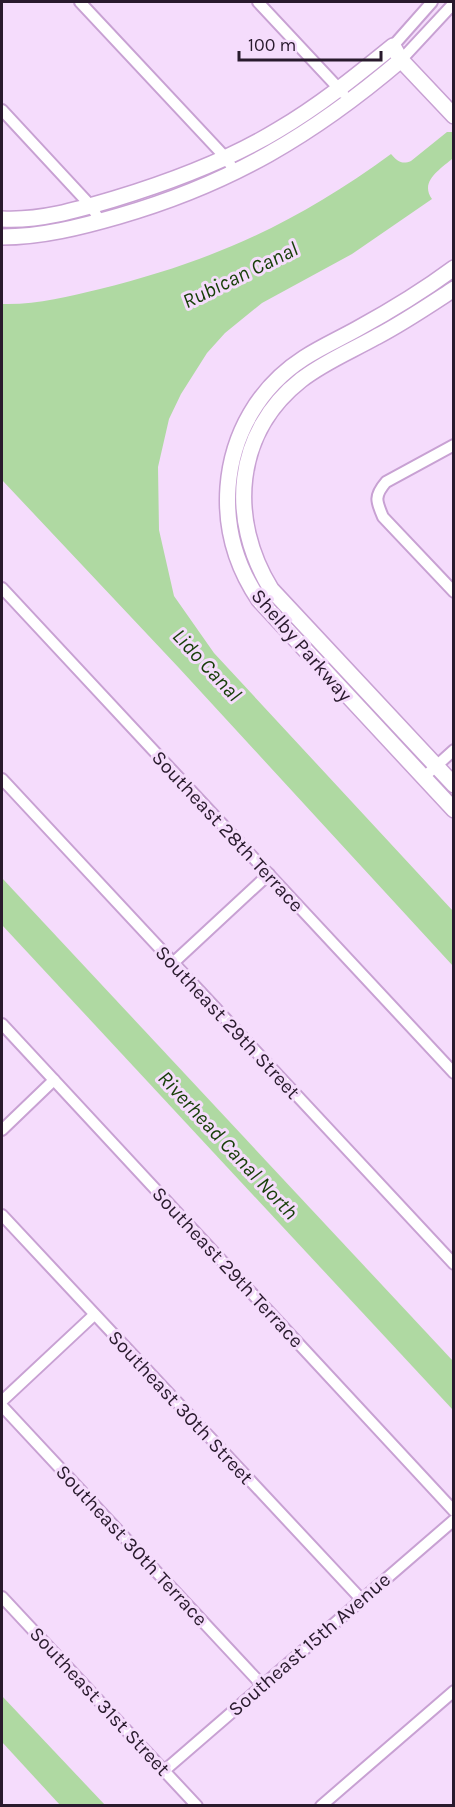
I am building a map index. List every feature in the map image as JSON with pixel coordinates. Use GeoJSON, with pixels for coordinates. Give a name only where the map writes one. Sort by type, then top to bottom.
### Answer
{"type":"FeatureCollection","features":[{"type":"Feature","properties":{"kind":"street"},"geometry":{"type":"LineString","coordinates":[[80,2],[226,158],[235,172]]}},
{"type":"Feature","properties":{"kind":"street"},"geometry":{"type":"LineString","coordinates":[[258,2],[349,101]]}},
{"type":"Feature","properties":{"kind":"street"},"geometry":{"type":"LineString","coordinates":[[2,219],[39,218],[91,206],[178,177],[226,158],[278,131],[339,88],[393,46],[432,2]]}},
{"type":"Feature","properties":{"kind":"street"},"geometry":{"type":"LineString","coordinates":[[2,237],[35,234],[100,221],[169,201],[282,148],[349,101],[401,60],[450,6],[438,2]]}},
{"type":"Feature","properties":{"kind":"street"},"geometry":{"type":"LineString","coordinates":[[393,46],[401,60],[453,116]]}},
{"type":"Feature","properties":{"kind":"street"},"geometry":{"type":"LineString","coordinates":[[2,110],[91,206],[100,221]]}},
{"type":"Feature","properties":{"kind":"street","name":"Shelby Parkway"},"geometry":{"type":"LineString","coordinates":[[453,268],[404,302],[317,350],[291,367],[272,384],[250,414],[239,437],[230,466],[227,496],[228,521],[233,544],[251,589],[267,610],[453,810]]}},
{"type":"Feature","properties":{"kind":"street","name":"Shelby Parkway"},"geometry":{"type":"LineString","coordinates":[[453,289],[386,332],[325,364],[307,376],[281,400],[259,432],[247,466],[243,490],[244,514],[249,539],[258,566],[279,599],[453,785]]}},
{"type":"Feature","properties":{"kind":"street"},"geometry":{"type":"LineString","coordinates":[[453,446],[386,482],[379,490],[377,502],[383,517],[453,592]]}},
{"type":"Feature","properties":{"kind":"street","name":"Southeast 28th Terrace"},"geometry":{"type":"LineString","coordinates":[[2,588],[453,1073]]}},
{"type":"Feature","properties":{"kind":"street"},"geometry":{"type":"LineString","coordinates":[[267,610],[279,599]]}},
{"type":"Feature","properties":{"kind":"street"},"geometry":{"type":"LineString","coordinates":[[424,777],[453,750]]}},
{"type":"Feature","properties":{"kind":"street","name":"Southeast 29th Street"},"geometry":{"type":"LineString","coordinates":[[2,779],[453,1264]]}},
{"type":"Feature","properties":{"kind":"street"},"geometry":{"type":"LineString","coordinates":[[173,963],[269,874]]}},
{"type":"Feature","properties":{"kind":"street","name":"Southeast 29th Terrace"},"geometry":{"type":"LineString","coordinates":[[2,1024],[453,1511]]}},
{"type":"Feature","properties":{"kind":"street"},"geometry":{"type":"LineString","coordinates":[[2,1130],[54,1080]]}},
{"type":"Feature","properties":{"kind":"street","name":"Southeast 30th Street"},"geometry":{"type":"LineString","coordinates":[[2,1215],[361,1599]]}},
{"type":"Feature","properties":{"kind":"street"},"geometry":{"type":"LineString","coordinates":[[2,1403],[94,1315]]}},
{"type":"Feature","properties":{"kind":"street","name":"Southeast 30th Terrace"},"geometry":{"type":"LineString","coordinates":[[2,1403],[262,1685]]}},
{"type":"Feature","properties":{"kind":"street","name":"Southeast 15th Avenue"},"geometry":{"type":"LineString","coordinates":[[165,1770],[453,1520]]}},
{"type":"Feature","properties":{"kind":"street","name":"Southeast 31st Street"},"geometry":{"type":"LineString","coordinates":[[2,1597],[197,1806]]}},
{"type":"Feature","properties":{"kind":"street"},"geometry":{"type":"LineString","coordinates":[[321,1806],[453,1691]]}},
{"type":"Feature","properties":{"kind":"water"},"geometry":{"type":"Polygon","coordinates":[[[447,132],[453,132],[453,158],[430,181],[428,187],[432,199],[352,254],[262,303],[225,333],[207,353],[181,394],[169,419],[158,467],[159,530],[174,596],[214,653],[453,911],[453,966],[179,668],[2,480],[2,304],[39,302],[88,292],[180,266],[217,252],[287,220],[322,200],[391,154],[400,162],[411,161],[447,132]]]}},
{"type":"Feature","properties":{"kind":"water","name":"Riverhead Canal North"},"geometry":{"type":"Polygon","coordinates":[[[2,878],[453,1361],[453,1410],[2,925],[2,878]]]}},
{"type":"Feature","properties":{"kind":"water"},"geometry":{"type":"Polygon","coordinates":[[[2,1696],[105,1805],[60,1805],[2,1742],[2,1696]]]}},
{"type":"Feature","properties":{"kind":"water label","name":"Rubican Canal"},"geometry":{"type":"Point","coordinates":[240,275]}},
{"type":"Feature","properties":{"kind":"water label","name":"Lido Canal"},"geometry":{"type":"Point","coordinates":[207,665]}}]}
